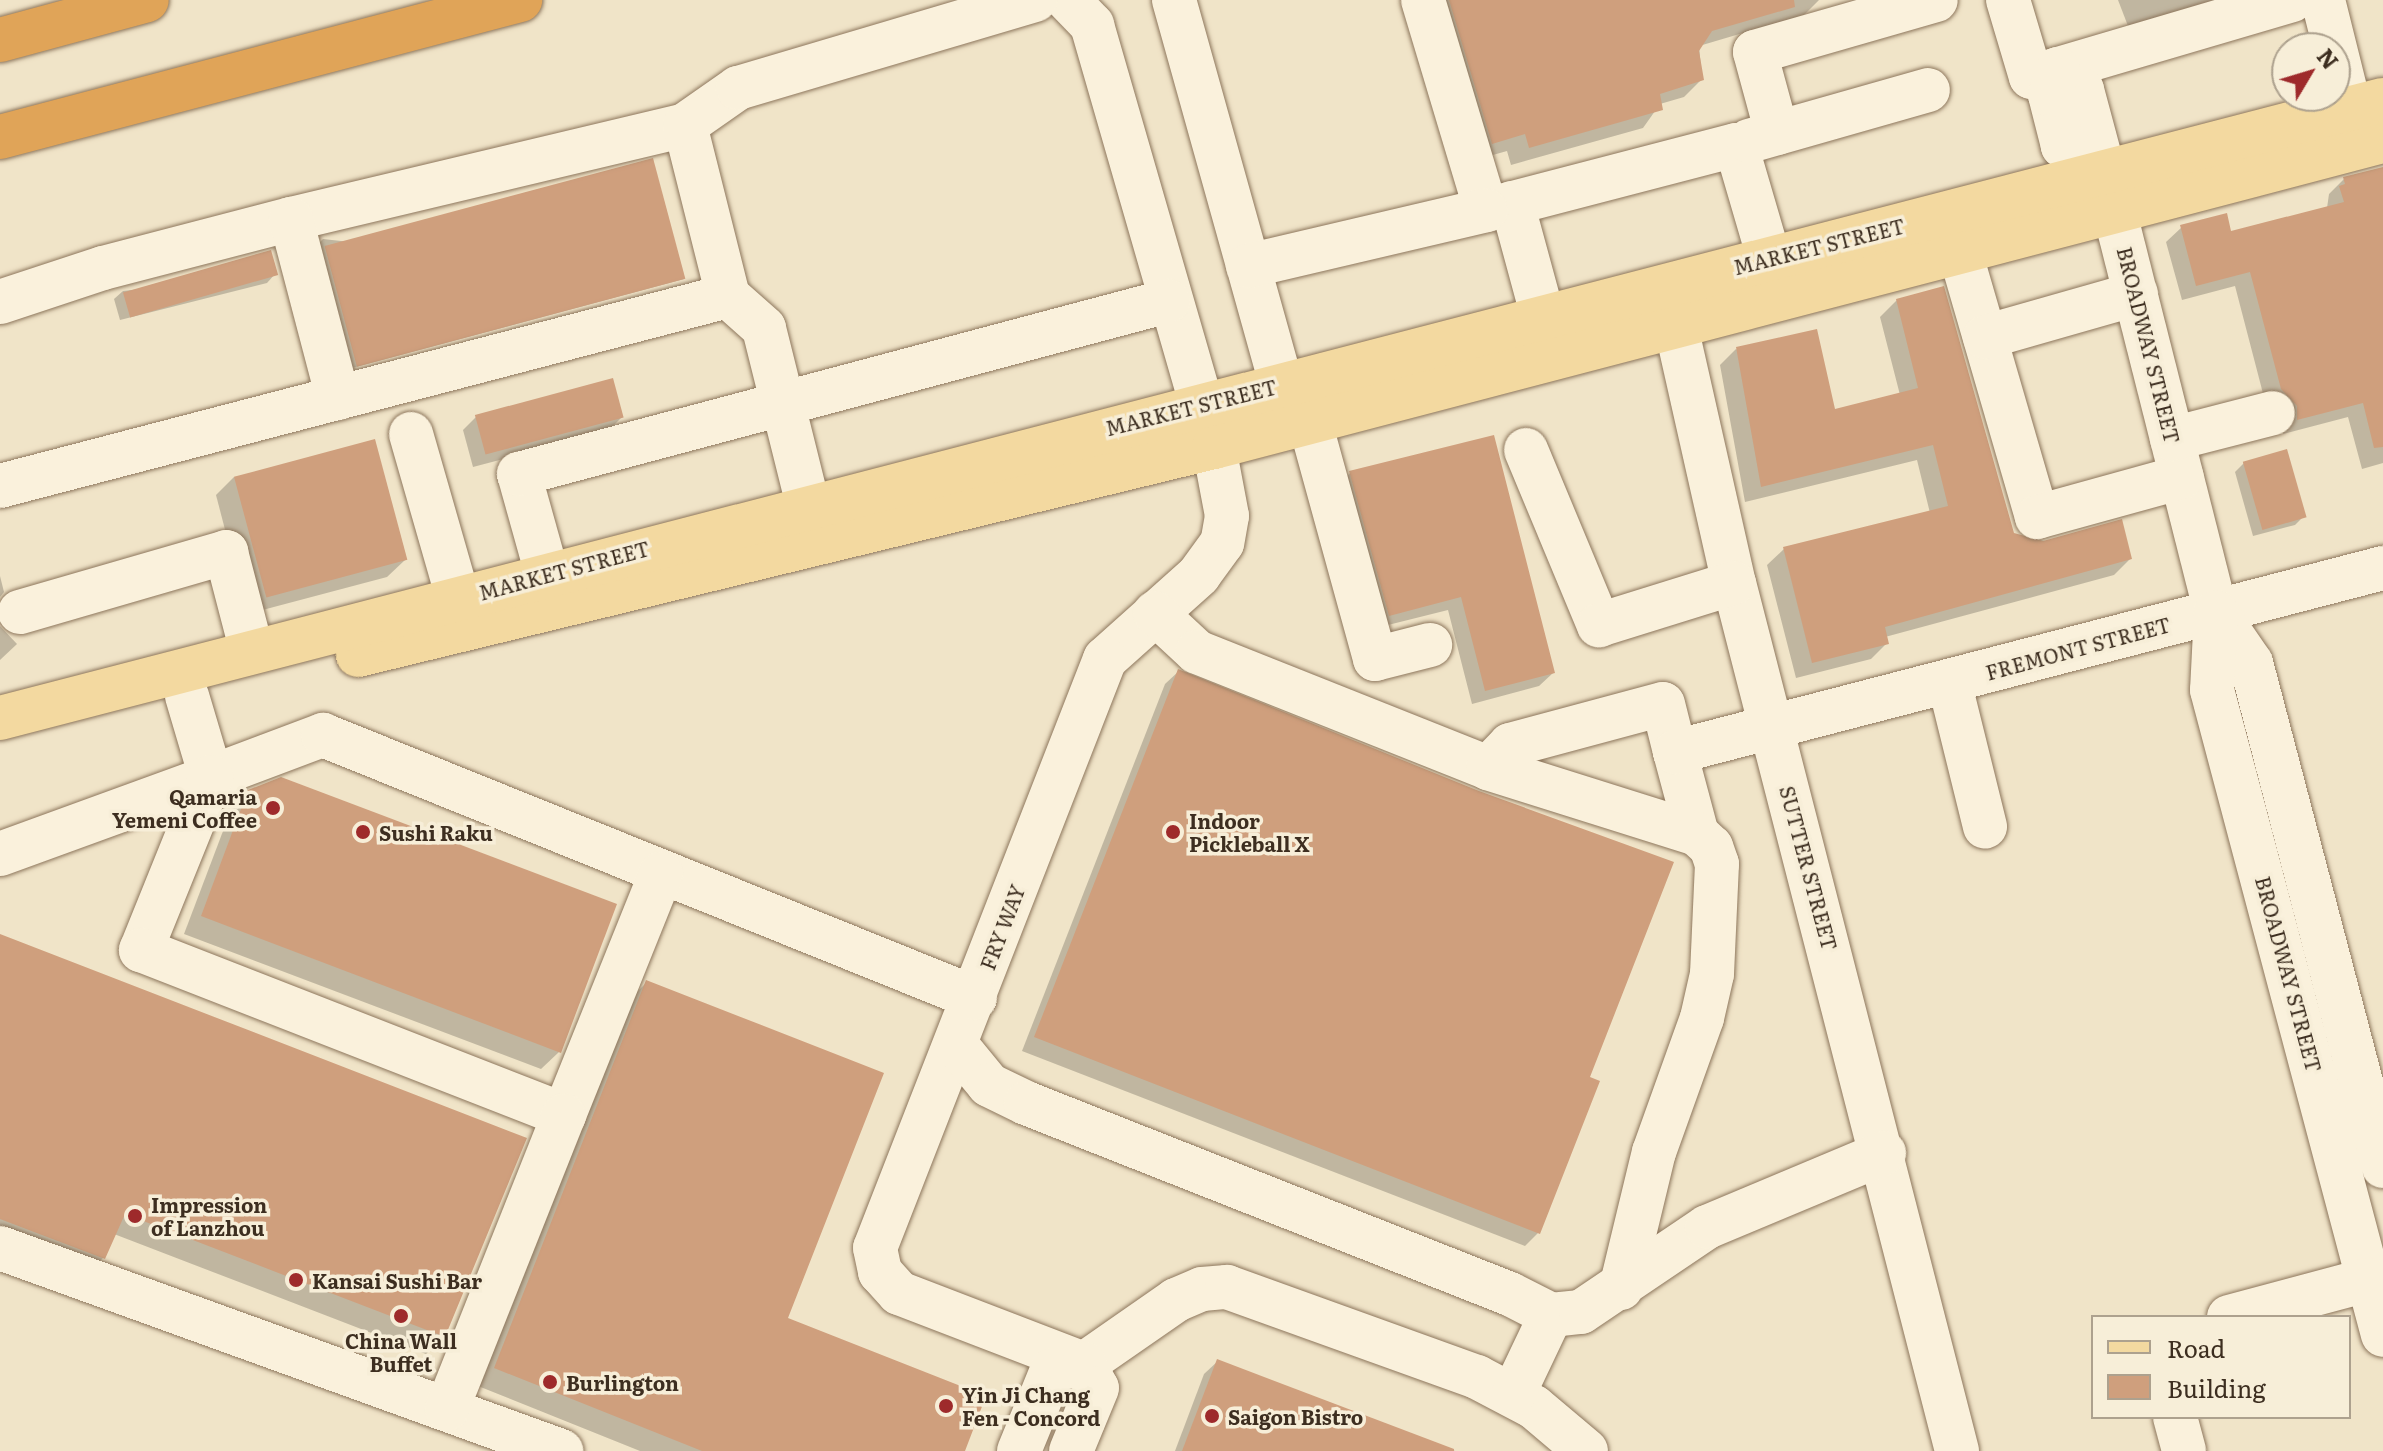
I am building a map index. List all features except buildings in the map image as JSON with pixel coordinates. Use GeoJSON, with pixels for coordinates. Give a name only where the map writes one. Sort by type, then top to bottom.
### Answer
{"type":"FeatureCollection","features":[{"type":"Feature","properties":{"kind":"highway"},"geometry":{"type":"LineString","coordinates":[[0,40],[147,0]]}},
{"type":"Feature","properties":{"kind":"highway"},"geometry":{"type":"LineString","coordinates":[[0,137],[520,0]]}},
{"type":"Feature","properties":{"kind":"main road","name":"MARKET STREET"},"geometry":{"type":"LineString","coordinates":[[0,718],[808,505],[1543,317],[1671,305],[1960,252],[2110,192],[2367,104]]}},
{"type":"Feature","properties":{"kind":"main road","name":"MARKET STREET"},"geometry":{"type":"LineString","coordinates":[[0,750],[187,696],[1214,447],[1671,305],[1769,258],[2383,141]]}},
{"type":"Feature","properties":{"kind":"street"},"geometry":{"type":"LineString","coordinates":[[0,302],[103,268],[291,219],[685,125],[738,88],[1035,0]]}},
{"type":"Feature","properties":{"kind":"street","name":"FRY WAY"},"geometry":{"type":"LineString","coordinates":[[1068,0],[1092,25],[1198,406],[1214,447],[1227,516],[1222,543],[1199,575],[1105,659],[957,1046],[875,1248],[880,1272],[899,1293],[1084,1364]]}},
{"type":"Feature","properties":{"kind":"street"},"geometry":{"type":"LineString","coordinates":[[1174,0],[1281,384]]}},
{"type":"Feature","properties":{"kind":"street"},"geometry":{"type":"LineString","coordinates":[[1423,0],[1543,317]]}},
{"type":"Feature","properties":{"kind":"street"},"geometry":{"type":"LineString","coordinates":[[1777,133],[1755,52],[1879,8],[1936,0]]}},
{"type":"Feature","properties":{"kind":"street"},"geometry":{"type":"LineString","coordinates":[[2008,0],[2031,77],[2292,0]]}},
{"type":"Feature","properties":{"kind":"street"},"geometry":{"type":"LineString","coordinates":[[2323,0],[2367,104]]}},
{"type":"Feature","properties":{"kind":"street"},"geometry":{"type":"LineString","coordinates":[[2058,69],[2050,95],[2063,146],[2110,192]]}},
{"type":"Feature","properties":{"kind":"street"},"geometry":{"type":"LineString","coordinates":[[1248,266],[1736,145],[1928,90]]}},
{"type":"Feature","properties":{"kind":"street"},"geometry":{"type":"LineString","coordinates":[[685,125],[728,296],[764,328],[808,505]]}},
{"type":"Feature","properties":{"kind":"street"},"geometry":{"type":"LineString","coordinates":[[1736,145],[1769,258]]}},
{"type":"Feature","properties":{"kind":"street","name":"BROADWAY STREET"},"geometry":{"type":"LineString","coordinates":[[2110,192],[2216,612],[2251,663],[2347,1040],[2383,1166]]}},
{"type":"Feature","properties":{"kind":"street"},"geometry":{"type":"LineString","coordinates":[[291,219],[338,398]]}},
{"type":"Feature","properties":{"kind":"street"},"geometry":{"type":"LineString","coordinates":[[1960,252],[2037,517],[2177,458],[2273,413]]}},
{"type":"Feature","properties":{"kind":"street"},"geometry":{"type":"LineString","coordinates":[[1985,337],[2136,294]]}},
{"type":"Feature","properties":{"kind":"street"},"geometry":{"type":"LineString","coordinates":[[0,486],[728,296]]}},
{"type":"Feature","properties":{"kind":"street"},"geometry":{"type":"LineString","coordinates":[[547,574],[519,474],[1168,301]]}},
{"type":"Feature","properties":{"kind":"street","name":"SUTTER STREET"},"geometry":{"type":"LineString","coordinates":[[1671,305],[1734,583],[1884,1153],[1957,1451]]}},
{"type":"Feature","properties":{"kind":"street"},"geometry":{"type":"LineString","coordinates":[[1309,419],[1375,659],[1430,645]]}},
{"type":"Feature","properties":{"kind":"street"},"geometry":{"type":"LineString","coordinates":[[411,434],[458,598]]}},
{"type":"Feature","properties":{"kind":"street"},"geometry":{"type":"LineString","coordinates":[[1526,450],[1599,625],[1734,583]]}},
{"type":"Feature","properties":{"kind":"street"},"geometry":{"type":"LineString","coordinates":[[20,612],[226,552],[252,652]]}},
{"type":"Feature","properties":{"kind":"street","name":"FREMONT STREET"},"geometry":{"type":"LineString","coordinates":[[1675,752],[2383,568]]}},
{"type":"Feature","properties":{"kind":"street"},"geometry":{"type":"LineString","coordinates":[[1155,613],[1197,652],[1488,768],[1697,834],[1711,847],[1717,864],[1712,974],[1702,1018],[1654,1152],[1621,1288]]}},
{"type":"Feature","properties":{"kind":"street"},"geometry":{"type":"LineString","coordinates":[[1949,681],[1985,827]]}},
{"type":"Feature","properties":{"kind":"street"},"geometry":{"type":"LineString","coordinates":[[187,696],[211,777],[141,950],[564,1115]]}},
{"type":"Feature","properties":{"kind":"street"},"geometry":{"type":"LineString","coordinates":[[1488,768],[1510,745],[1663,704],[1697,834]]}},
{"type":"Feature","properties":{"kind":"street"},"geometry":{"type":"LineString","coordinates":[[0,854],[323,735],[661,874],[975,998]]}},
{"type":"Feature","properties":{"kind":"street"},"geometry":{"type":"LineString","coordinates":[[447,1409],[661,874]]}},
{"type":"Feature","properties":{"kind":"street","name":"BROADWAY STREET"},"geometry":{"type":"LineString","coordinates":[[2347,1040],[2367,1280],[2383,1335]]}},
{"type":"Feature","properties":{"kind":"street"},"geometry":{"type":"LineString","coordinates":[[957,1046],[989,1085],[1026,1103],[1510,1294],[1551,1315],[1581,1312],[1621,1288],[1707,1227],[1884,1153]]}},
{"type":"Feature","properties":{"kind":"street"},"geometry":{"type":"LineString","coordinates":[[0,1248],[561,1451]]}},
{"type":"Feature","properties":{"kind":"street"},"geometry":{"type":"LineString","coordinates":[[2236,1315],[2367,1280]]}},
{"type":"Feature","properties":{"kind":"street"},"geometry":{"type":"LineString","coordinates":[[1019,1451],[1052,1370],[1084,1364],[1176,1300],[1202,1289],[1227,1287],[1513,1395],[1561,1442]]}},
{"type":"Feature","properties":{"kind":"street"},"geometry":{"type":"LineString","coordinates":[[1513,1395],[1551,1315]]}},
{"type":"Feature","properties":{"kind":"street"},"geometry":{"type":"LineString","coordinates":[[1071,1451],[1097,1388],[1084,1364]]}},
{"type":"Feature","properties":{"kind":"street"},"geometry":{"type":"LineString","coordinates":[[2176,1419],[2184,1451]]}},
{"type":"Feature","properties":{"kind":"place","name":"Qamaria Yemeni Coffee"},"geometry":{"type":"Point","coordinates":[273,808]}},
{"type":"Feature","properties":{"kind":"place","name":"Sushi Raku"},"geometry":{"type":"Point","coordinates":[363,832]}},
{"type":"Feature","properties":{"kind":"place","name":"Indoor Pickleball X"},"geometry":{"type":"Point","coordinates":[1173,832]}},
{"type":"Feature","properties":{"kind":"place","name":"Impression of Lanzhou"},"geometry":{"type":"Point","coordinates":[135,1216]}},
{"type":"Feature","properties":{"kind":"place","name":"Kansai Sushi Bar"},"geometry":{"type":"Point","coordinates":[296,1280]}},
{"type":"Feature","properties":{"kind":"place","name":"China Wall Buffet"},"geometry":{"type":"Point","coordinates":[401,1316]}},
{"type":"Feature","properties":{"kind":"place","name":"Burlington"},"geometry":{"type":"Point","coordinates":[550,1382]}},
{"type":"Feature","properties":{"kind":"place","name":"Yin Ji Chang Fen - Concord"},"geometry":{"type":"Point","coordinates":[946,1406]}},
{"type":"Feature","properties":{"kind":"place","name":"Saigon Bistro"},"geometry":{"type":"Point","coordinates":[1212,1416]}}]}
